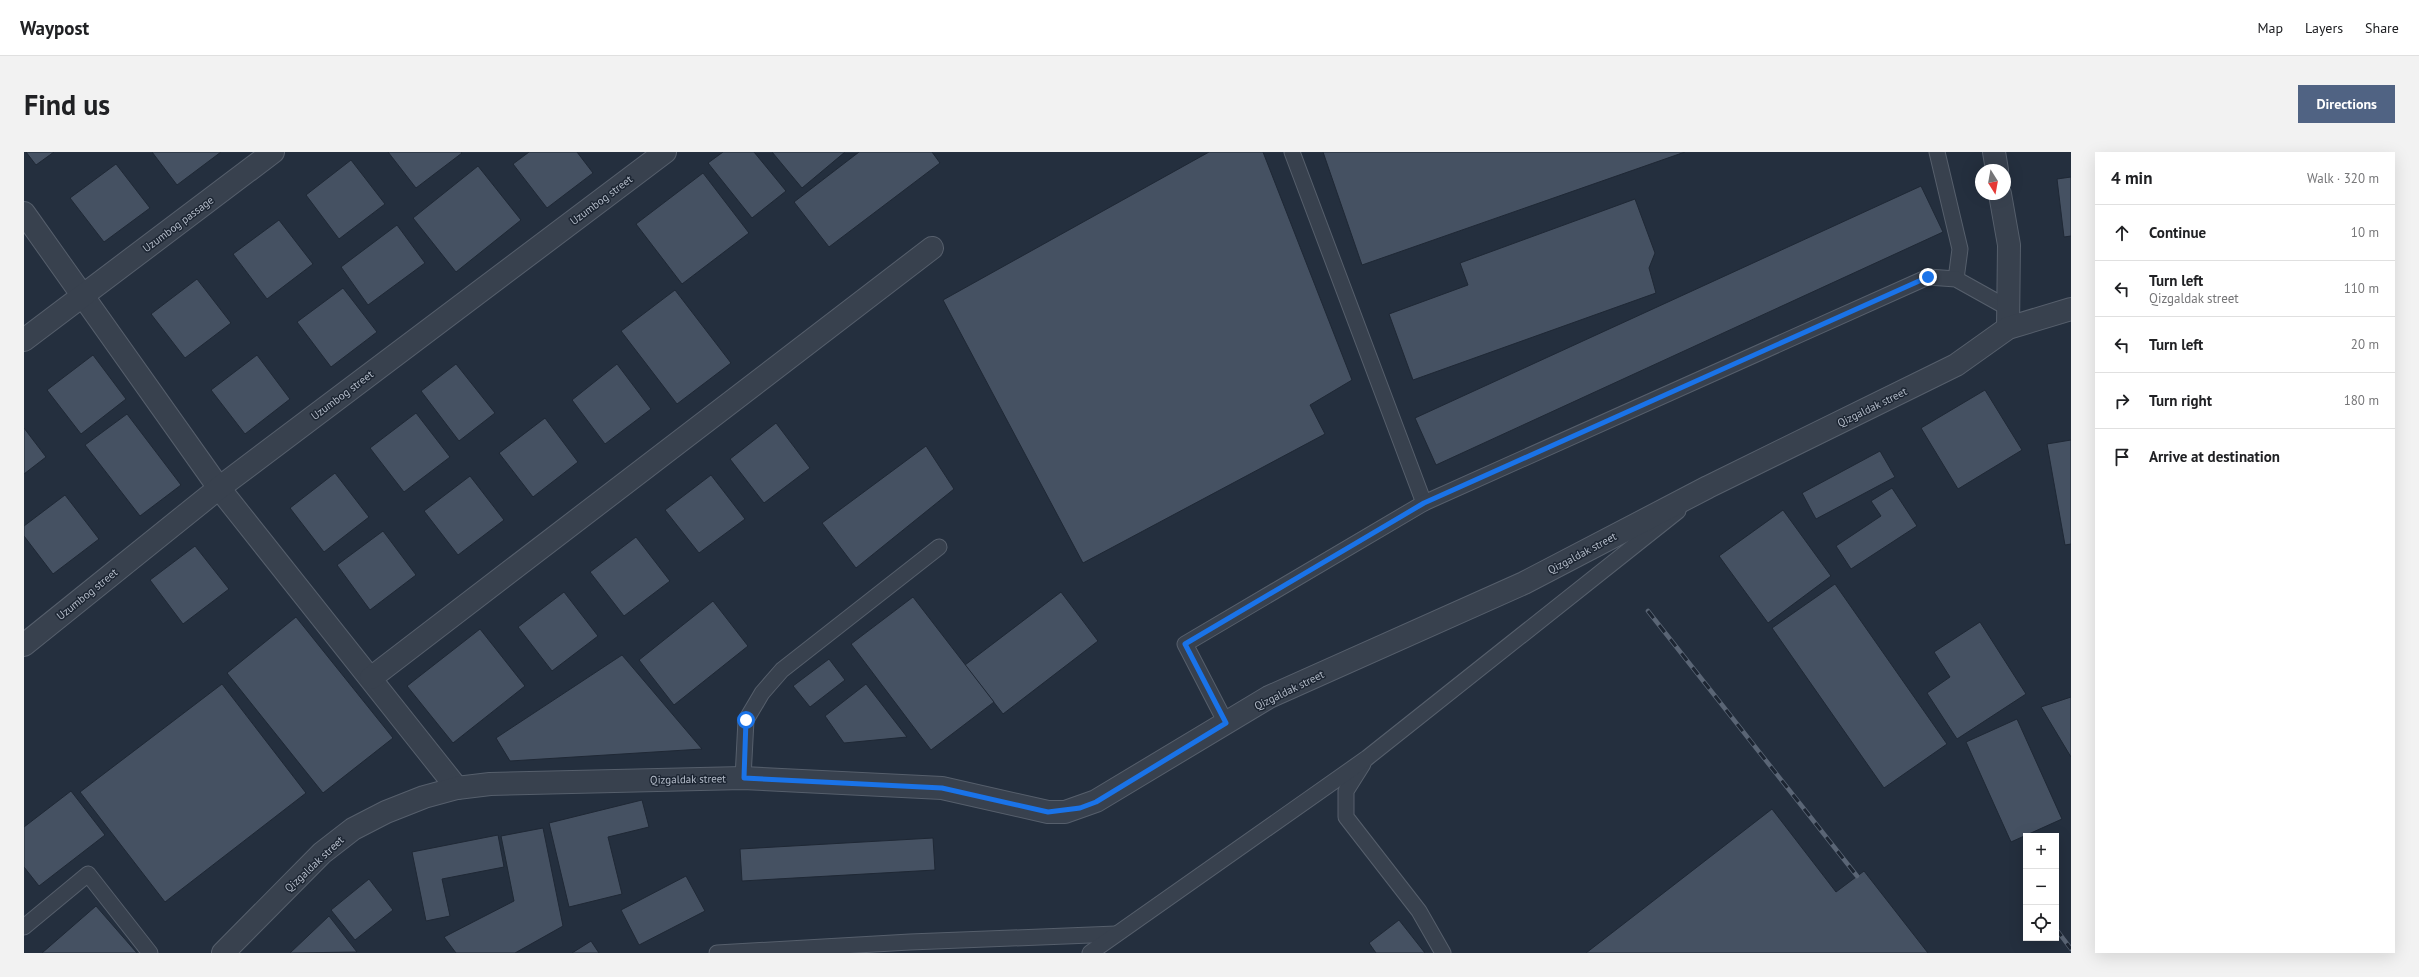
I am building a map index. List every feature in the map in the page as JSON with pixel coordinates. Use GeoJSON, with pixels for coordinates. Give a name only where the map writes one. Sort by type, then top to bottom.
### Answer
{"type":"FeatureCollection","features":[{"type":"Feature","properties":{"kind":"street","name":"Uzumbog passage"},"geometry":{"type":"LineString","coordinates":[[24,340],[273,152]]}},
{"type":"Feature","properties":{"kind":"street","name":"Uzumbog street"},"geometry":{"type":"LineString","coordinates":[[24,644],[219,488],[665,152]]}},
{"type":"Feature","properties":{"kind":"street"},"geometry":{"type":"LineString","coordinates":[[1994,152],[1995,164]]}},
{"type":"Feature","properties":{"kind":"street"},"geometry":{"type":"LineString","coordinates":[[2001,200],[2009,245],[2008,318]]}},
{"type":"Feature","properties":{"kind":"street"},"geometry":{"type":"LineString","coordinates":[[24,213],[219,488],[371,678],[456,788]]}},
{"type":"Feature","properties":{"kind":"street"},"geometry":{"type":"LineString","coordinates":[[371,678],[932,248]]}},
{"type":"Feature","properties":{"kind":"street","name":"Qizgaldak street"},"geometry":{"type":"LineString","coordinates":[[223,953],[322,853],[353,829],[404,804],[456,788],[490,784],[744,778],[942,788],[1032,810],[1064,812],[1096,802],[1269,697],[1524,583],[1708,487],[1956,365],[2008,318],[2071,310]]}},
{"type":"Feature","properties":{"kind":"lane"},"geometry":{"type":"LineString","coordinates":[[1292,152],[1424,503]]}},
{"type":"Feature","properties":{"kind":"lane"},"geometry":{"type":"LineString","coordinates":[[1937,152],[1960,249],[1956,279]]}},
{"type":"Feature","properties":{"kind":"lane"},"geometry":{"type":"LineString","coordinates":[[1226,723],[1185,644],[1424,503],[1928,277],[1956,279],[2008,318]]}},
{"type":"Feature","properties":{"kind":"lane"},"geometry":{"type":"LineString","coordinates":[[1090,953],[1367,758],[1708,487]]}},
{"type":"Feature","properties":{"kind":"lane"},"geometry":{"type":"LineString","coordinates":[[744,778],[746,720],[762,693],[782,670],[939,547]]}},
{"type":"Feature","properties":{"kind":"lane"},"geometry":{"type":"LineString","coordinates":[[1367,758],[1346,791],[1346,817],[1419,911],[1443,953]]}},
{"type":"Feature","properties":{"kind":"lane"},"geometry":{"type":"LineString","coordinates":[[24,927],[88,874],[150,953]]}},
{"type":"Feature","properties":{"kind":"lane"},"geometry":{"type":"LineString","coordinates":[[717,953],[910,942],[1116,934]]}},
{"type":"Feature","properties":{"kind":"building"},"geometry":{"type":"Polygon","coordinates":[[[26,152],[54,152],[36,165],[26,152]]]}},
{"type":"Feature","properties":{"kind":"building"},"geometry":{"type":"Polygon","coordinates":[[[152,152],[221,152],[177,185],[152,152]]]}},
{"type":"Feature","properties":{"kind":"building"},"geometry":{"type":"Polygon","coordinates":[[[388,152],[461,152],[462,153],[416,188],[388,152]]]}},
{"type":"Feature","properties":{"kind":"building"},"geometry":{"type":"Polygon","coordinates":[[[529,152],[577,152],[593,173],[547,208],[513,164],[529,152]]]}},
{"type":"Feature","properties":{"kind":"building"},"geometry":{"type":"Polygon","coordinates":[[[723,152],[754,152],[786,191],[752,218],[708,163],[723,152]]]}},
{"type":"Feature","properties":{"kind":"building"},"geometry":{"type":"Polygon","coordinates":[[[772,152],[845,152],[802,188],[772,152]]]}},
{"type":"Feature","properties":{"kind":"building"},"geometry":{"type":"Polygon","coordinates":[[[859,152],[932,152],[940,163],[829,247],[794,202],[859,152]]]}},
{"type":"Feature","properties":{"kind":"building"},"geometry":{"type":"Polygon","coordinates":[[[1209,152],[1263,152],[1352,380],[1310,405],[1325,434],[1083,563],[943,300],[1209,152]]]}},
{"type":"Feature","properties":{"kind":"building"},"geometry":{"type":"Polygon","coordinates":[[[1323,152],[1685,152],[1362,265],[1323,152]]]}},
{"type":"Feature","properties":{"kind":"building"},"geometry":{"type":"Polygon","coordinates":[[[351,160],[385,204],[339,239],[306,195],[351,160]]]}},
{"type":"Feature","properties":{"kind":"building"},"geometry":{"type":"Polygon","coordinates":[[[116,164],[150,208],[104,242],[70,198],[116,164]]]}},
{"type":"Feature","properties":{"kind":"building"},"geometry":{"type":"Polygon","coordinates":[[[478,166],[521,220],[456,272],[413,218],[478,166]]]}},
{"type":"Feature","properties":{"kind":"building"},"geometry":{"type":"Polygon","coordinates":[[[703,173],[749,233],[682,284],[636,224],[703,173]]]}},
{"type":"Feature","properties":{"kind":"building"},"geometry":{"type":"Polygon","coordinates":[[[2071,177],[2071,236],[2064,237],[2057,179],[2071,177]]]}},
{"type":"Feature","properties":{"kind":"building"},"geometry":{"type":"Polygon","coordinates":[[[1921,186],[1943,232],[1436,465],[1415,418],[1921,186]]]}},
{"type":"Feature","properties":{"kind":"building"},"geometry":{"type":"Polygon","coordinates":[[[1635,199],[1655,253],[1649,268],[1656,293],[1413,380],[1389,314],[1468,285],[1460,263],[1635,199]]]}},
{"type":"Feature","properties":{"kind":"building"},"geometry":{"type":"Polygon","coordinates":[[[279,220],[313,264],[267,299],[233,254],[279,220]]]}},
{"type":"Feature","properties":{"kind":"building"},"geometry":{"type":"Polygon","coordinates":[[[397,225],[425,263],[368,305],[341,267],[397,225]]]}},
{"type":"Feature","properties":{"kind":"building"},"geometry":{"type":"Polygon","coordinates":[[[197,279],[231,323],[185,358],[151,314],[197,279]]]}},
{"type":"Feature","properties":{"kind":"building"},"geometry":{"type":"Polygon","coordinates":[[[343,288],[377,332],[331,367],[297,322],[343,288]]]}},
{"type":"Feature","properties":{"kind":"building"},"geometry":{"type":"Polygon","coordinates":[[[675,290],[731,363],[677,404],[621,331],[675,290]]]}},
{"type":"Feature","properties":{"kind":"building"},"geometry":{"type":"Polygon","coordinates":[[[93,355],[126,399],[81,434],[47,390],[93,355]]]}},
{"type":"Feature","properties":{"kind":"building"},"geometry":{"type":"Polygon","coordinates":[[[257,355],[290,399],[245,434],[211,390],[257,355]]]}},
{"type":"Feature","properties":{"kind":"building"},"geometry":{"type":"Polygon","coordinates":[[[456,364],[495,413],[459,441],[421,391],[456,364]]]}},
{"type":"Feature","properties":{"kind":"building"},"geometry":{"type":"Polygon","coordinates":[[[617,364],[651,409],[605,444],[572,400],[617,364]]]}},
{"type":"Feature","properties":{"kind":"building"},"geometry":{"type":"Polygon","coordinates":[[[1985,390],[2022,450],[1958,489],[1921,428],[1985,390]]]}},
{"type":"Feature","properties":{"kind":"building"},"geometry":{"type":"Polygon","coordinates":[[[416,413],[450,457],[404,492],[370,448],[416,413]]]}},
{"type":"Feature","properties":{"kind":"building"},"geometry":{"type":"Polygon","coordinates":[[[127,414],[181,485],[140,516],[85,445],[127,414]]]}},
{"type":"Feature","properties":{"kind":"building"},"geometry":{"type":"Polygon","coordinates":[[[545,418],[578,462],[533,497],[499,453],[545,418]]]}},
{"type":"Feature","properties":{"kind":"building"},"geometry":{"type":"Polygon","coordinates":[[[776,423],[810,468],[764,503],[730,459],[776,423]]]}},
{"type":"Feature","properties":{"kind":"building"},"geometry":{"type":"Polygon","coordinates":[[[24,428],[46,457],[24,474],[24,428]]]}},
{"type":"Feature","properties":{"kind":"building"},"geometry":{"type":"Polygon","coordinates":[[[2071,440],[2071,544],[2065,545],[2047,444],[2071,440]]]}},
{"type":"Feature","properties":{"kind":"building"},"geometry":{"type":"Polygon","coordinates":[[[926,446],[954,489],[856,568],[822,523],[926,446]]]}},
{"type":"Feature","properties":{"kind":"building"},"geometry":{"type":"Polygon","coordinates":[[[1880,451],[1895,477],[1816,519],[1802,493],[1880,451]]]}},
{"type":"Feature","properties":{"kind":"building"},"geometry":{"type":"Polygon","coordinates":[[[335,473],[369,517],[324,552],[290,508],[335,473]]]}},
{"type":"Feature","properties":{"kind":"building"},"geometry":{"type":"Polygon","coordinates":[[[711,475],[745,519],[699,553],[665,510],[711,475]]]}},
{"type":"Feature","properties":{"kind":"building"},"geometry":{"type":"Polygon","coordinates":[[[470,476],[504,520],[458,555],[424,511],[470,476]]]}},
{"type":"Feature","properties":{"kind":"building"},"geometry":{"type":"Polygon","coordinates":[[[1892,488],[1917,526],[1851,569],[1836,546],[1881,516],[1871,501],[1892,488]]]}},
{"type":"Feature","properties":{"kind":"building"},"geometry":{"type":"Polygon","coordinates":[[[65,495],[99,539],[53,574],[24,536],[24,526],[65,495]]]}},
{"type":"Feature","properties":{"kind":"building"},"geometry":{"type":"Polygon","coordinates":[[[1783,510],[1831,576],[1768,623],[1719,556],[1783,510]]]}},
{"type":"Feature","properties":{"kind":"building"},"geometry":{"type":"Polygon","coordinates":[[[383,531],[416,575],[370,610],[337,565],[383,531]]]}},
{"type":"Feature","properties":{"kind":"building"},"geometry":{"type":"Polygon","coordinates":[[[636,537],[670,581],[624,616],[590,572],[636,537]]]}},
{"type":"Feature","properties":{"kind":"building"},"geometry":{"type":"Polygon","coordinates":[[[195,546],[229,589],[183,624],[150,580],[195,546]]]}},
{"type":"Feature","properties":{"kind":"building"},"geometry":{"type":"Polygon","coordinates":[[[1835,584],[1947,744],[1884,788],[1772,628],[1835,584]]]}},
{"type":"Feature","properties":{"kind":"building"},"geometry":{"type":"Polygon","coordinates":[[[564,592],[598,636],[552,671],[518,627],[564,592]]]}},
{"type":"Feature","properties":{"kind":"building"},"geometry":{"type":"Polygon","coordinates":[[[1061,592],[1098,641],[1003,714],[965,665],[1061,592]]]}},
{"type":"Feature","properties":{"kind":"building"},"geometry":{"type":"Polygon","coordinates":[[[913,597],[994,702],[931,750],[851,644],[913,597]]]}},
{"type":"Feature","properties":{"kind":"building"},"geometry":{"type":"Polygon","coordinates":[[[713,601],[748,646],[674,705],[639,660],[713,601]]]}},
{"type":"Feature","properties":{"kind":"building"},"geometry":{"type":"Polygon","coordinates":[[[296,617],[393,738],[323,793],[227,673],[296,617]]]}},
{"type":"Feature","properties":{"kind":"building"},"geometry":{"type":"Polygon","coordinates":[[[1980,622],[2026,694],[1957,739],[1927,693],[1950,677],[1934,652],[1980,622]]]}},
{"type":"Feature","properties":{"kind":"building"},"geometry":{"type":"Polygon","coordinates":[[[480,629],[525,686],[453,743],[407,686],[480,629]]]}},
{"type":"Feature","properties":{"kind":"building"},"geometry":{"type":"Polygon","coordinates":[[[622,655],[702,749],[510,761],[496,738],[622,655]]]}},
{"type":"Feature","properties":{"kind":"building"},"geometry":{"type":"Polygon","coordinates":[[[829,659],[845,680],[810,707],[793,686],[829,659]]]}},
{"type":"Feature","properties":{"kind":"building"},"geometry":{"type":"Polygon","coordinates":[[[222,684],[306,793],[165,902],[80,792],[222,684]]]}},
{"type":"Feature","properties":{"kind":"building"},"geometry":{"type":"Polygon","coordinates":[[[866,684],[907,737],[844,743],[825,716],[866,684]]]}},
{"type":"Feature","properties":{"kind":"building"},"geometry":{"type":"Polygon","coordinates":[[[2071,697],[2071,757],[2041,707],[2071,697]]]}},
{"type":"Feature","properties":{"kind":"building"},"geometry":{"type":"Polygon","coordinates":[[[2017,719],[2062,819],[2031,833],[2023,833],[2023,837],[2011,842],[1966,742],[2017,719]]]}},
{"type":"Feature","properties":{"kind":"building"},"geometry":{"type":"Polygon","coordinates":[[[71,791],[105,835],[39,886],[24,867],[24,827],[71,791]]]}},
{"type":"Feature","properties":{"kind":"building"},"geometry":{"type":"Polygon","coordinates":[[[642,800],[649,827],[608,837],[622,894],[569,907],[549,823],[642,800]]]}},
{"type":"Feature","properties":{"kind":"building"},"geometry":{"type":"Polygon","coordinates":[[[1772,809],[1836,892],[1864,871],[1928,953],[1586,953],[1772,809]]]}},
{"type":"Feature","properties":{"kind":"building"},"geometry":{"type":"Polygon","coordinates":[[[543,828],[563,926],[515,953],[456,953],[444,937],[514,901],[501,836],[543,828]]]}},
{"type":"Feature","properties":{"kind":"building"},"geometry":{"type":"Polygon","coordinates":[[[498,835],[504,867],[442,879],[450,916],[426,921],[412,852],[498,835]]]}},
{"type":"Feature","properties":{"kind":"building"},"geometry":{"type":"Polygon","coordinates":[[[933,838],[935,870],[742,881],[740,849],[933,838]]]}},
{"type":"Feature","properties":{"kind":"building"},"geometry":{"type":"Polygon","coordinates":[[[686,876],[705,911],[639,945],[621,910],[686,876]]]}},
{"type":"Feature","properties":{"kind":"building"},"geometry":{"type":"Polygon","coordinates":[[[369,879],[393,910],[355,940],[331,910],[369,879]]]}},
{"type":"Feature","properties":{"kind":"building"},"geometry":{"type":"Polygon","coordinates":[[[96,906],[137,953],[42,953],[96,906]]]}},
{"type":"Feature","properties":{"kind":"building"},"geometry":{"type":"Polygon","coordinates":[[[329,916],[357,952],[290,953],[329,916]]]}},
{"type":"Feature","properties":{"kind":"building"},"geometry":{"type":"Polygon","coordinates":[[[1399,920],[1425,953],[1376,953],[1369,943],[1399,920]]]}},
{"type":"Feature","properties":{"kind":"building"},"geometry":{"type":"Polygon","coordinates":[[[591,941],[599,953],[572,953],[591,941]]]}},
{"type":"Feature","properties":{"kind":"railway"},"geometry":{"type":"LineString","coordinates":[[1648,611],[1857,876]]}},
{"type":"Feature","properties":{"kind":"railway"},"geometry":{"type":"LineString","coordinates":[[2059,933],[2071,949]]}},
{"type":"Feature","properties":{"kind":"route"},"geometry":{"type":"LineString","coordinates":[[746,720],[744,778],[942,788],[1032,810],[1064,812],[1080,808],[1096,802],[1226,723],[1185,644],[1424,503],[1928,277]]}}]}
